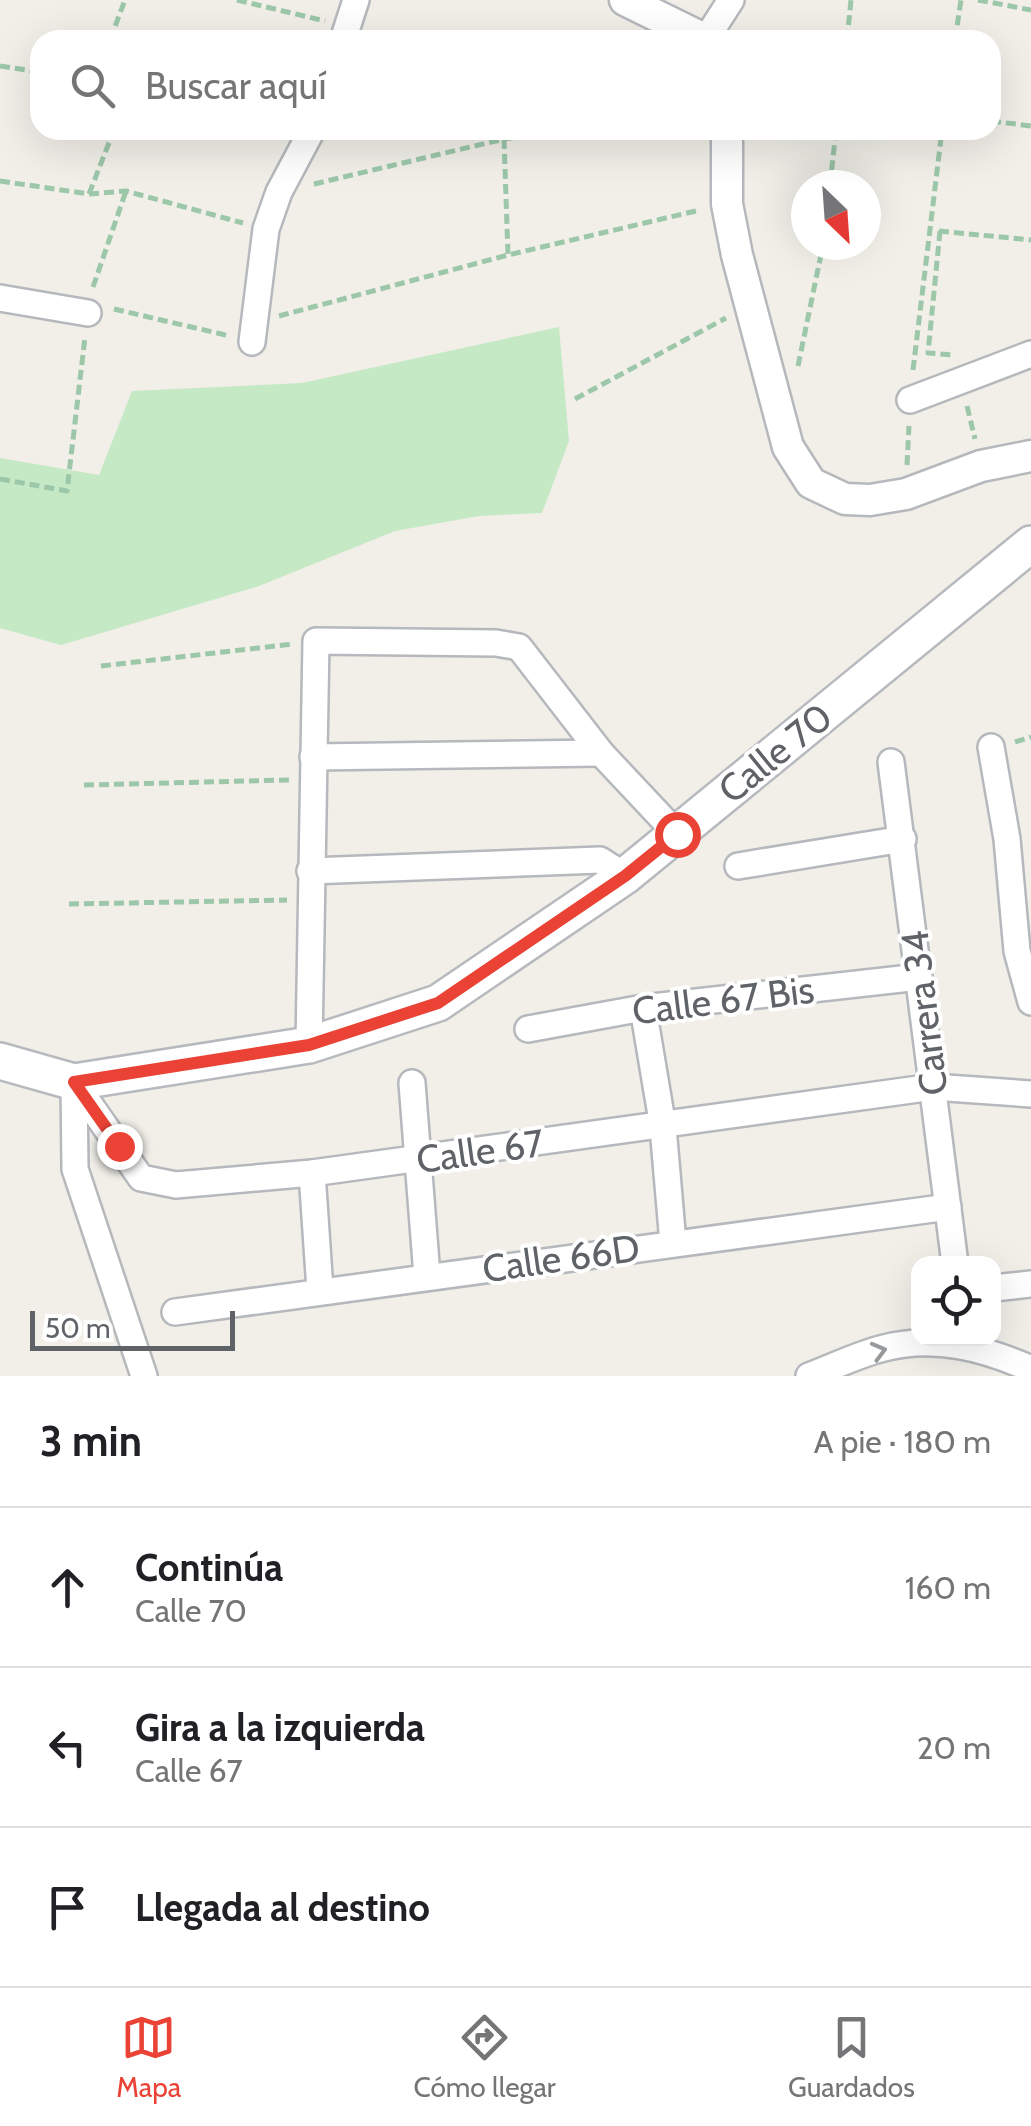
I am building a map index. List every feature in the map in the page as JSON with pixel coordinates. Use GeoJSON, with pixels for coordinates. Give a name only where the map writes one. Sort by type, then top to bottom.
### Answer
{"type":"FeatureCollection","features":[{"type":"Feature","properties":{"kind":"main road","name":"Calle 70"},"geometry":{"type":"LineString","coordinates":[[0,1061],[74,1082],[309,1045],[438,1003],[625,876],[1031,544]]}},
{"type":"Feature","properties":{"kind":"street"},"geometry":{"type":"LineString","coordinates":[[346,30],[356,0]]}},
{"type":"Feature","properties":{"kind":"street"},"geometry":{"type":"LineString","coordinates":[[625,0],[686,30]]}},
{"type":"Feature","properties":{"kind":"street"},"geometry":{"type":"LineString","coordinates":[[712,30],[731,0]]}},
{"type":"Feature","properties":{"kind":"street"},"geometry":{"type":"LineString","coordinates":[[255,332],[266,229],[307,140]]}},
{"type":"Feature","properties":{"kind":"street"},"geometry":{"type":"LineString","coordinates":[[727,140],[727,204],[783,433],[802,472],[822,490],[845,499],[870,500],[906,494],[982,466],[1031,456]]}},
{"type":"Feature","properties":{"kind":"street"},"geometry":{"type":"LineString","coordinates":[[0,298],[97,310]]}},
{"type":"Feature","properties":{"kind":"street"},"geometry":{"type":"LineString","coordinates":[[910,400],[1031,354]]}},
{"type":"Feature","properties":{"kind":"street"},"geometry":{"type":"LineString","coordinates":[[309,1045],[316,641],[496,643],[519,647],[601,753],[677,834]]}},
{"type":"Feature","properties":{"kind":"street"},"geometry":{"type":"LineString","coordinates":[[992,747],[1019,837],[1017,951],[1031,1002]]}},
{"type":"Feature","properties":{"kind":"street"},"geometry":{"type":"LineString","coordinates":[[313,768],[601,753]]}},
{"type":"Feature","properties":{"kind":"street","name":"Carrera 34"},"geometry":{"type":"LineString","coordinates":[[891,762],[954,1256]]}},
{"type":"Feature","properties":{"kind":"street"},"geometry":{"type":"LineString","coordinates":[[738,866],[903,839]]}},
{"type":"Feature","properties":{"kind":"street"},"geometry":{"type":"LineString","coordinates":[[310,871],[600,860],[625,876]]}},
{"type":"Feature","properties":{"kind":"street","name":"Calle 67 Bis"},"geometry":{"type":"LineString","coordinates":[[528,1029],[643,1008],[919,977]]}},
{"type":"Feature","properties":{"kind":"street"},"geometry":{"type":"LineString","coordinates":[[643,1008],[663,1126],[673,1243]]}},
{"type":"Feature","properties":{"kind":"street"},"geometry":{"type":"LineString","coordinates":[[74,1082],[75,1169],[144,1376]]}},
{"type":"Feature","properties":{"kind":"street","name":"Calle 67"},"geometry":{"type":"LineString","coordinates":[[74,1082],[141,1178],[176,1186],[312,1173],[933,1087],[1031,1094]]}},
{"type":"Feature","properties":{"kind":"street"},"geometry":{"type":"LineString","coordinates":[[412,1083],[427,1276]]}},
{"type":"Feature","properties":{"kind":"street"},"geometry":{"type":"LineString","coordinates":[[312,1173],[320,1290]]}},
{"type":"Feature","properties":{"kind":"street","name":"Calle 66D"},"geometry":{"type":"LineString","coordinates":[[175,1312],[948,1206]]}},
{"type":"Feature","properties":{"kind":"street"},"geometry":{"type":"LineString","coordinates":[[1001,1287],[1031,1284]]}},
{"type":"Feature","properties":{"kind":"street"},"geometry":{"type":"LineString","coordinates":[[809,1376],[886,1348],[953,1343],[997,1354],[1031,1369]]}},
{"type":"Feature","properties":{"kind":"path"},"geometry":{"type":"LineString","coordinates":[[114,30],[125,0]]}},
{"type":"Feature","properties":{"kind":"path"},"geometry":{"type":"LineString","coordinates":[[237,0],[335,30]]}},
{"type":"Feature","properties":{"kind":"path"},"geometry":{"type":"LineString","coordinates":[[847,30],[851,0]]}},
{"type":"Feature","properties":{"kind":"path"},"geometry":{"type":"LineString","coordinates":[[956,30],[961,0]]}},
{"type":"Feature","properties":{"kind":"path"},"geometry":{"type":"LineString","coordinates":[[978,0],[1031,10]]}},
{"type":"Feature","properties":{"kind":"path"},"geometry":{"type":"LineString","coordinates":[[0,66],[30,70]]}},
{"type":"Feature","properties":{"kind":"path"},"geometry":{"type":"LineString","coordinates":[[1001,122],[1031,126]]}},
{"type":"Feature","properties":{"kind":"path"},"geometry":{"type":"LineString","coordinates":[[88,194],[110,140]]}},
{"type":"Feature","properties":{"kind":"path"},"geometry":{"type":"LineString","coordinates":[[280,192],[500,140]]}},
{"type":"Feature","properties":{"kind":"path"},"geometry":{"type":"LineString","coordinates":[[504,140],[508,255]]}},
{"type":"Feature","properties":{"kind":"path"},"geometry":{"type":"LineString","coordinates":[[832,170],[835,140]]}},
{"type":"Feature","properties":{"kind":"path"},"geometry":{"type":"LineString","coordinates":[[906,494],[910,400],[941,140]]}},
{"type":"Feature","properties":{"kind":"path"},"geometry":{"type":"LineString","coordinates":[[0,181],[88,194],[126,191],[266,229]]}},
{"type":"Feature","properties":{"kind":"path"},"geometry":{"type":"LineString","coordinates":[[97,310],[255,332],[508,255],[727,204]]}},
{"type":"Feature","properties":{"kind":"path"},"geometry":{"type":"LineString","coordinates":[[930,230],[1031,240]]}},
{"type":"Feature","properties":{"kind":"path"},"geometry":{"type":"LineString","coordinates":[[928,352],[940,231]]}},
{"type":"Feature","properties":{"kind":"path"},"geometry":{"type":"LineString","coordinates":[[796,377],[820,260]]}},
{"type":"Feature","properties":{"kind":"path"},"geometry":{"type":"LineString","coordinates":[[575,399],[751,305]]}},
{"type":"Feature","properties":{"kind":"path"},"geometry":{"type":"LineString","coordinates":[[961,380],[982,466]]}},
{"type":"Feature","properties":{"kind":"path"},"geometry":{"type":"LineString","coordinates":[[0,480],[67,492],[76,420]]}},
{"type":"Feature","properties":{"kind":"path"},"geometry":{"type":"LineString","coordinates":[[101,666],[316,641]]}},
{"type":"Feature","properties":{"kind":"path"},"geometry":{"type":"LineString","coordinates":[[84,785],[313,768]]}},
{"type":"Feature","properties":{"kind":"path"},"geometry":{"type":"LineString","coordinates":[[69,904],[310,900]]}},
{"type":"Feature","properties":{"kind":"green space"},"geometry":{"type":"Polygon","coordinates":[[[559,327],[569,441],[542,513],[479,516],[395,531],[259,586],[61,645],[0,628],[0,458],[99,475],[132,391],[302,383],[559,327]]]}},
{"type":"Feature","properties":{"kind":"route"},"geometry":{"type":"LineString","coordinates":[[119,1146],[74,1082],[309,1045],[438,1003],[625,876],[677,834]]}}]}
